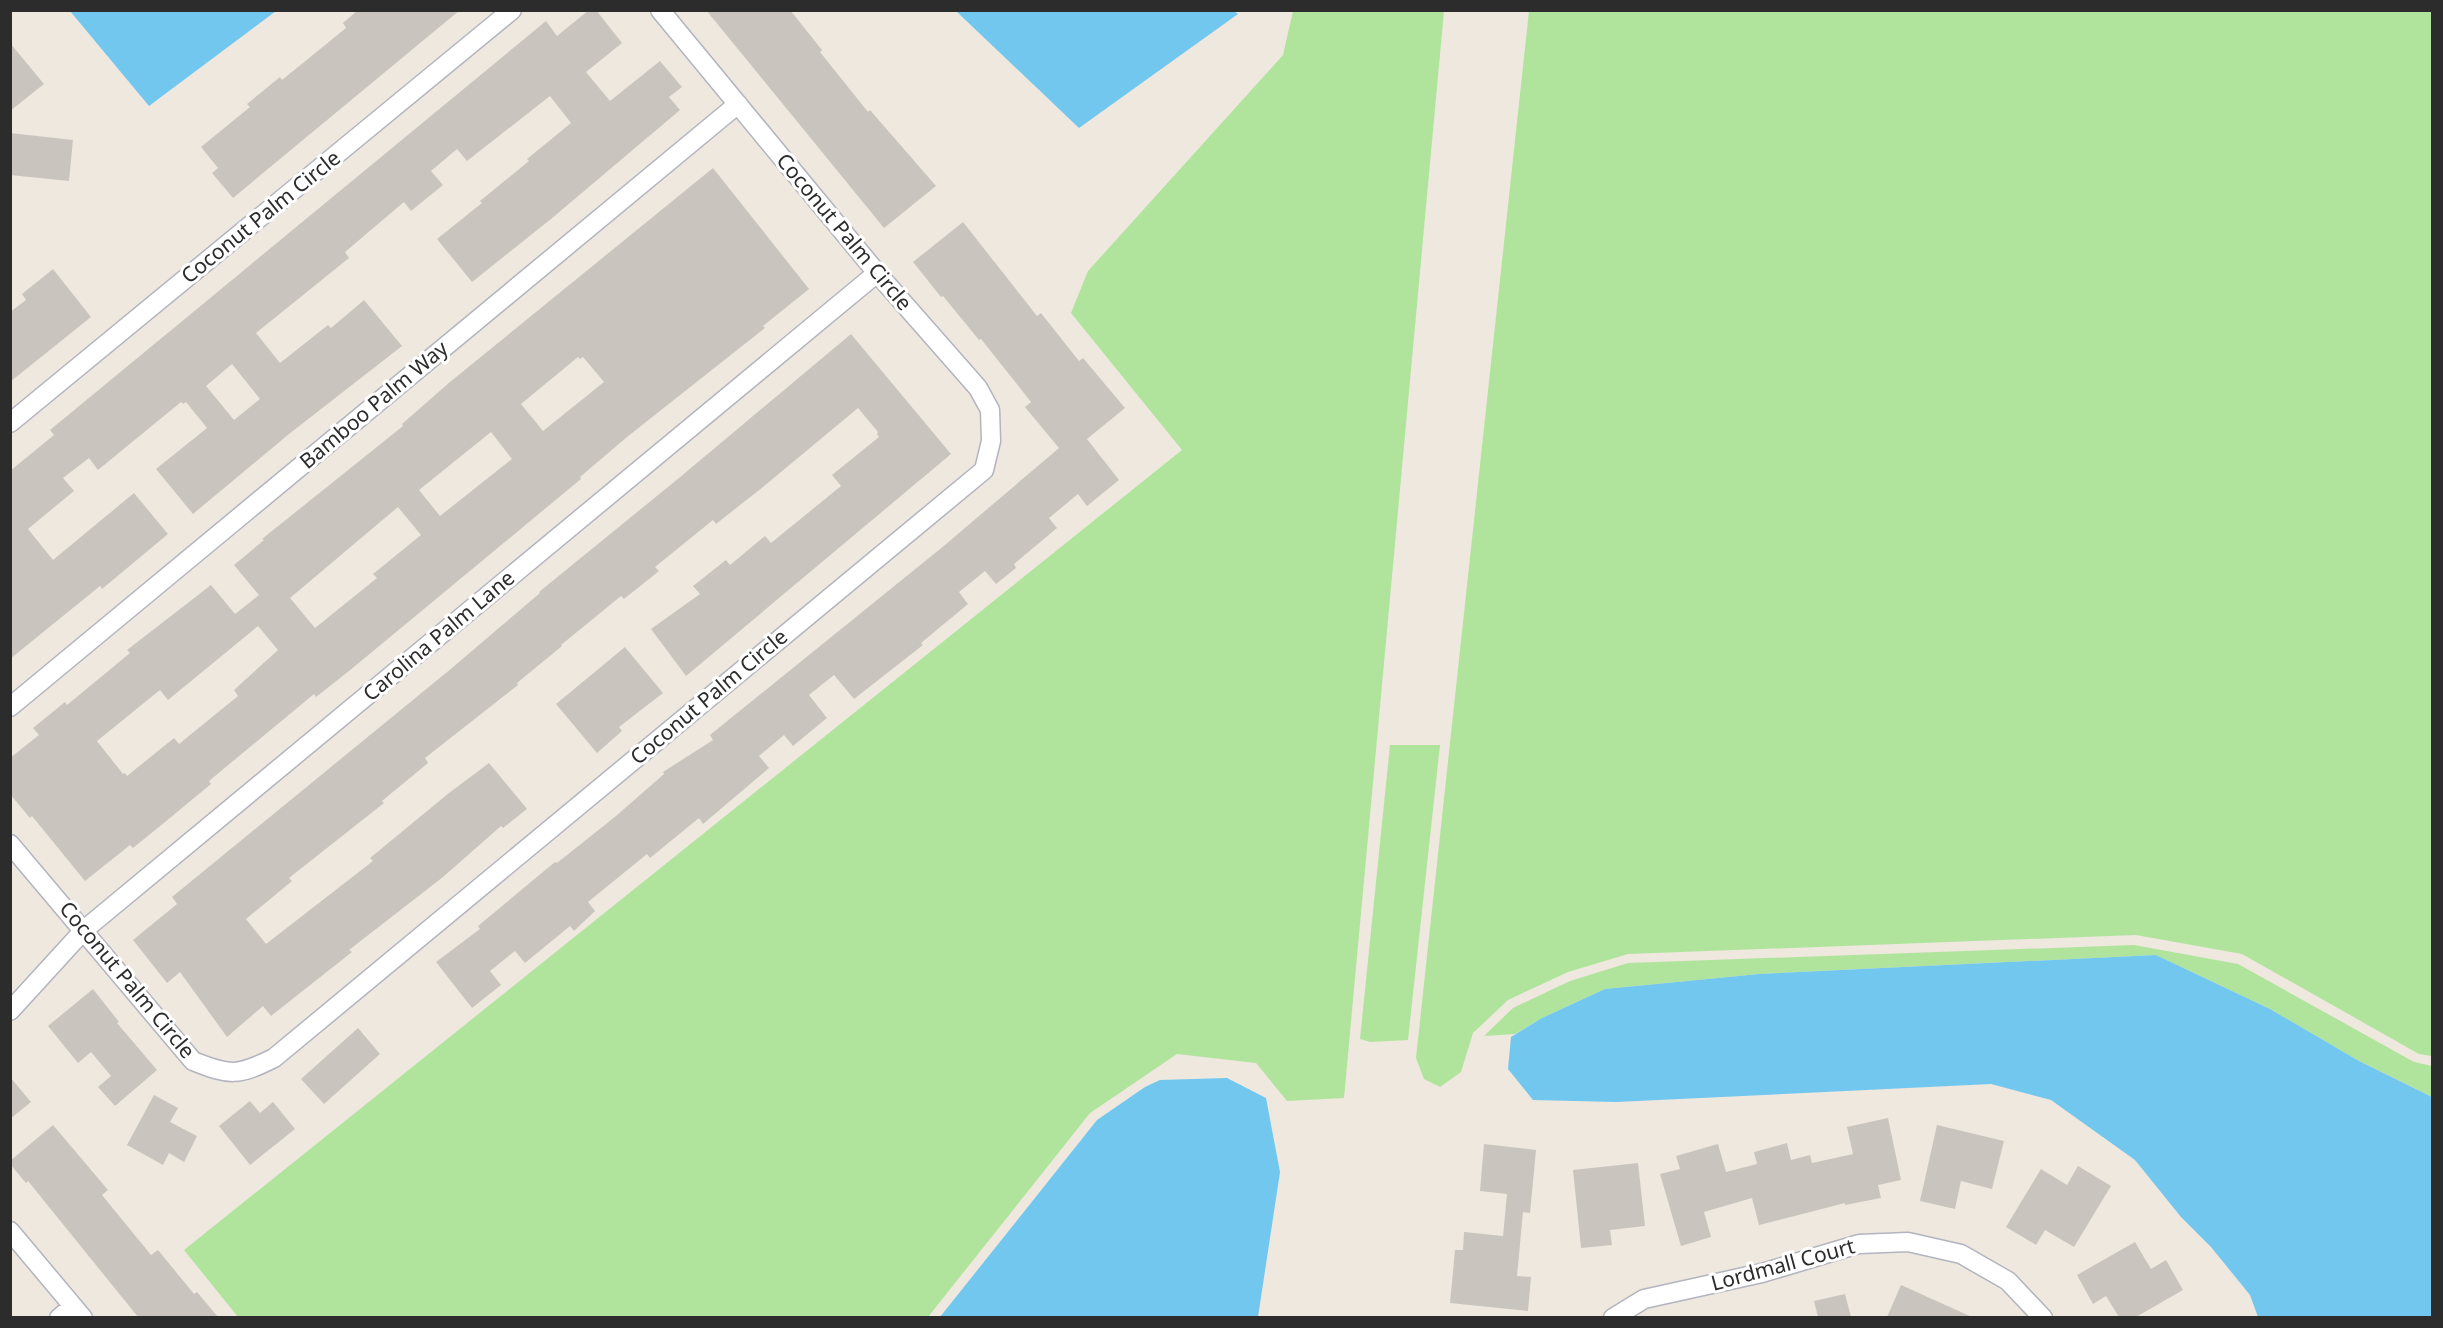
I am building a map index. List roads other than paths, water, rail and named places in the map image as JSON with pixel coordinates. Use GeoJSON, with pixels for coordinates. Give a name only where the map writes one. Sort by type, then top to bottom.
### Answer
{"type":"FeatureCollection","features":[{"type":"Feature","properties":{"kind":"street","name":"Coconut Palm Circle"},"geometry":{"type":"LineString","coordinates":[[10,423],[512,10]]}},
{"type":"Feature","properties":{"kind":"street","name":"Coconut Palm Circle"},"geometry":{"type":"LineString","coordinates":[[10,844],[193,1061],[220,1072],[248,1071],[274,1058],[984,470],[991,441],[990,410],[982,396],[877,273],[660,10]]}},
{"type":"Feature","properties":{"kind":"street","name":"Bamboo Palm Way"},"geometry":{"type":"LineString","coordinates":[[10,706],[738,104]]}},
{"type":"Feature","properties":{"kind":"street","name":"Carolina Palm Lane"},"geometry":{"type":"LineString","coordinates":[[10,1011],[84,930],[877,273]]}},
{"type":"Feature","properties":{"kind":"street"},"geometry":{"type":"LineString","coordinates":[[10,1231],[78,1312],[59,1317]]}},
{"type":"Feature","properties":{"kind":"street","name":"Lordmall Court"},"geometry":{"type":"LineString","coordinates":[[1613,1317],[1644,1299],[1762,1273],[1859,1244],[1908,1242],[1961,1254],[2008,1281],[2043,1317]]}},
{"type":"Feature","properties":{"kind":"water"},"geometry":{"type":"Polygon","coordinates":[[[70,11],[276,11],[149,106],[70,11]]]}},
{"type":"Feature","properties":{"kind":"water"},"geometry":{"type":"Polygon","coordinates":[[[956,11],[1234,11],[1238,14],[1079,128],[956,11]]]}},
{"type":"Feature","properties":{"kind":"water"},"geometry":{"type":"Polygon","coordinates":[[[2156,955],[2270,1009],[2359,1061],[2432,1097],[2432,1317],[2258,1317],[2250,1295],[2211,1247],[2181,1217],[2135,1160],[2051,1100],[1991,1084],[1616,1102],[1533,1100],[1508,1069],[1511,1037],[1542,1018],[1605,989],[1759,974],[2156,955]]]}},
{"type":"Feature","properties":{"kind":"water"},"geometry":{"type":"Polygon","coordinates":[[[1227,1078],[1266,1098],[1280,1172],[1258,1317],[940,1317],[1097,1120],[1145,1087],[1160,1080],[1227,1078]]]}}]}
